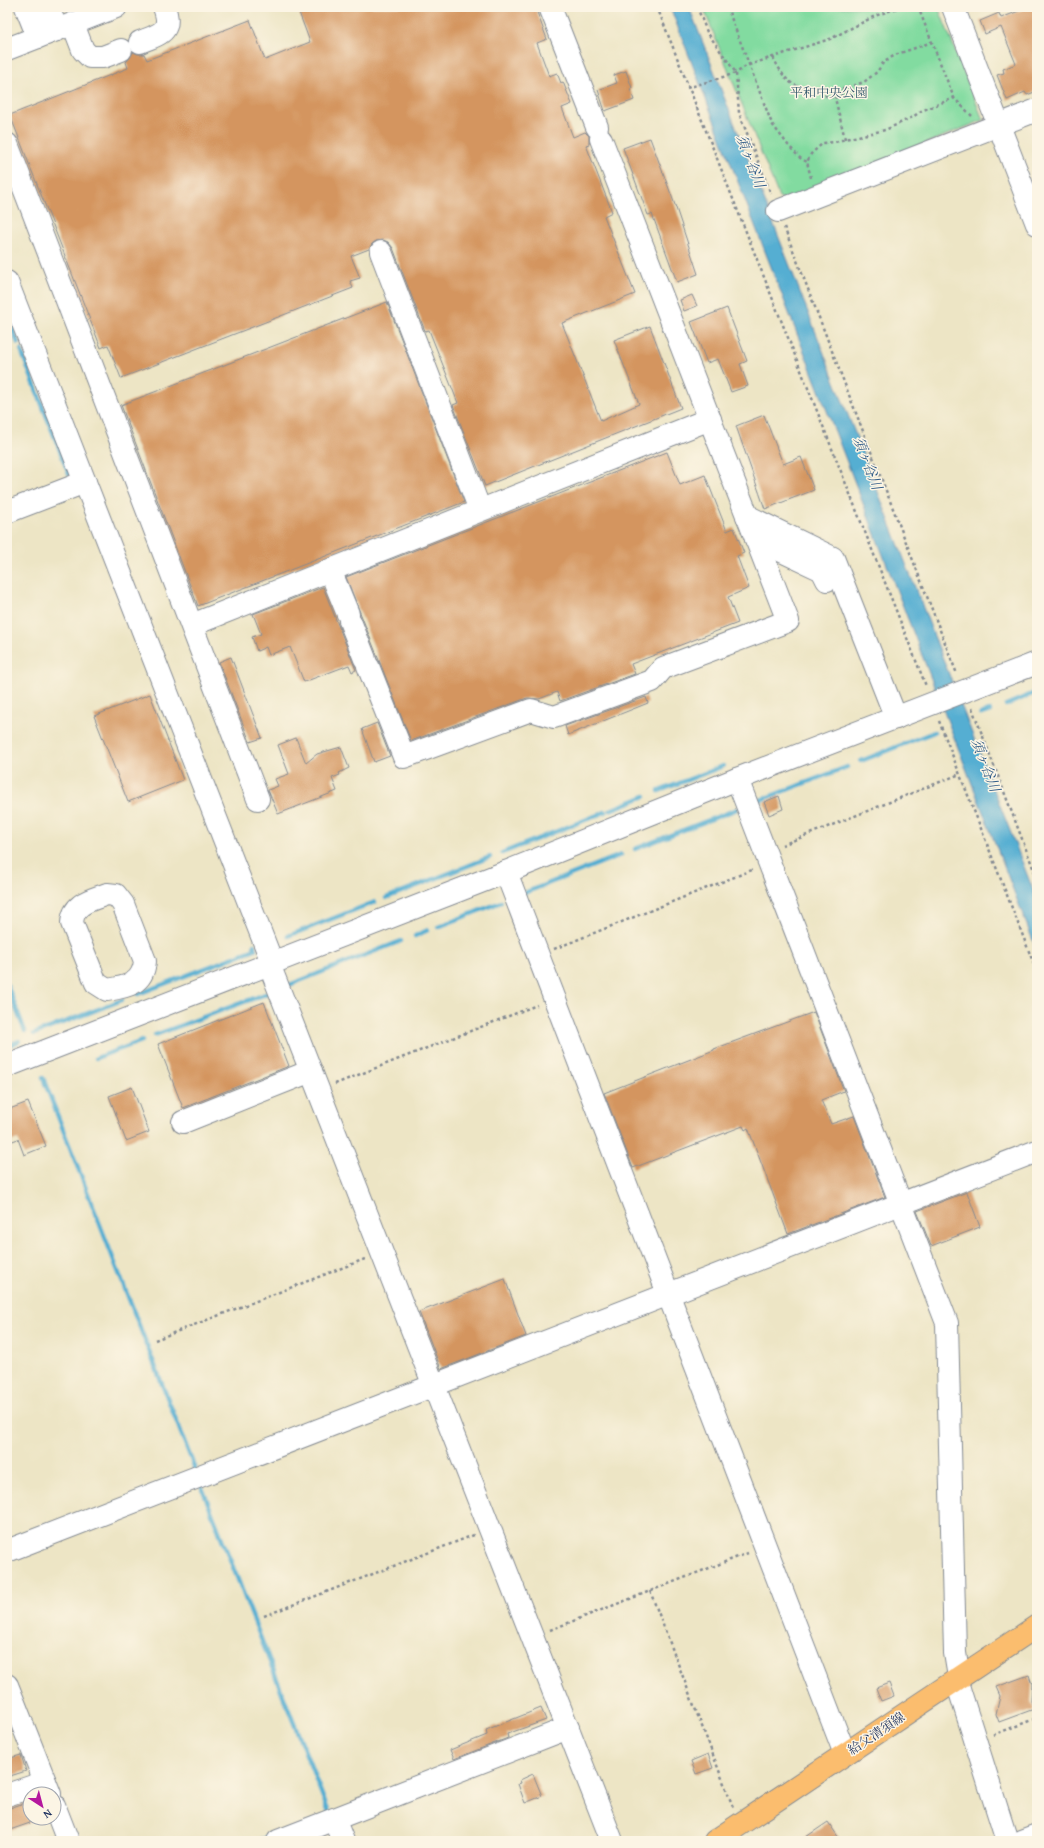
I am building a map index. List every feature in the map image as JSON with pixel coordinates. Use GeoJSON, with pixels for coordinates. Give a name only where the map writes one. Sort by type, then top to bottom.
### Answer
{"type":"FeatureCollection","features":[{"type":"Feature","properties":{"kind":"main road","name":"給父清須線"},"geometry":{"type":"LineString","coordinates":[[715,1841],[1037,1626]]}},
{"type":"Feature","properties":{"kind":"street"},"geometry":{"type":"LineString","coordinates":[[26,7],[83,50],[90,57],[103,56],[161,34],[167,27],[168,18],[164,7]]}},
{"type":"Feature","properties":{"kind":"street"},"geometry":{"type":"LineString","coordinates":[[48,7],[56,30]]}},
{"type":"Feature","properties":{"kind":"street"},"geometry":{"type":"LineString","coordinates":[[7,49],[116,7]]}},
{"type":"Feature","properties":{"kind":"street"},"geometry":{"type":"LineString","coordinates":[[330,570],[404,757],[531,710],[554,717],[652,681],[663,668],[788,621],[550,7]]}},
{"type":"Feature","properties":{"kind":"street"},"geometry":{"type":"LineString","coordinates":[[953,7],[1037,224]]}},
{"type":"Feature","properties":{"kind":"street"},"geometry":{"type":"LineString","coordinates":[[778,211],[1037,110]]}},
{"type":"Feature","properties":{"kind":"street"},"geometry":{"type":"LineString","coordinates":[[7,144],[258,799]]}},
{"type":"Feature","properties":{"kind":"street"},"geometry":{"type":"LineString","coordinates":[[381,252],[480,510]]}},
{"type":"Feature","properties":{"kind":"street"},"geometry":{"type":"LineString","coordinates":[[7,282],[271,963],[315,1081],[612,1841]]}},
{"type":"Feature","properties":{"kind":"street"},"geometry":{"type":"LineString","coordinates":[[192,625],[710,419]]}},
{"type":"Feature","properties":{"kind":"street"},"geometry":{"type":"LineString","coordinates":[[7,512],[85,482]]}},
{"type":"Feature","properties":{"kind":"street"},"geometry":{"type":"LineString","coordinates":[[747,516],[833,558],[890,720]]}},
{"type":"Feature","properties":{"kind":"street"},"geometry":{"type":"LineString","coordinates":[[756,539],[822,570],[890,720]]}},
{"type":"Feature","properties":{"kind":"street"},"geometry":{"type":"LineString","coordinates":[[7,1066],[506,872],[737,779],[1037,663]]}},
{"type":"Feature","properties":{"kind":"street"},"geometry":{"type":"LineString","coordinates":[[737,779],[947,1323],[955,1653],[958,1678],[1007,1841]]}},
{"type":"Feature","properties":{"kind":"street"},"geometry":{"type":"LineString","coordinates":[[506,872],[845,1754]]}},
{"type":"Feature","properties":{"kind":"street"},"geometry":{"type":"LineString","coordinates":[[125,987],[136,1016]]}},
{"type":"Feature","properties":{"kind":"street"},"geometry":{"type":"LineString","coordinates":[[183,1122],[315,1081]]}},
{"type":"Feature","properties":{"kind":"street"},"geometry":{"type":"LineString","coordinates":[[7,1551],[1037,1151]]}},
{"type":"Feature","properties":{"kind":"street"},"geometry":{"type":"LineString","coordinates":[[7,1685],[46,1786]]}},
{"type":"Feature","properties":{"kind":"street"},"geometry":{"type":"LineString","coordinates":[[278,1841],[568,1728]]}},
{"type":"Feature","properties":{"kind":"street"},"geometry":{"type":"LineString","coordinates":[[7,1795],[22,1792]]}},
{"type":"Feature","properties":{"kind":"street"},"geometry":{"type":"LineString","coordinates":[[334,1819],[343,1841]]}},
{"type":"Feature","properties":{"kind":"street"},"geometry":{"type":"LineString","coordinates":[[62,1826],[68,1841]]}},
{"type":"Feature","properties":{"kind":"street"},"geometry":{"type":"LineString","coordinates":[[1021,1841],[1037,1835]]}},
{"type":"Feature","properties":{"kind":"path"},"geometry":{"type":"LineString","coordinates":[[656,7],[934,704],[1037,972]]}},
{"type":"Feature","properties":{"kind":"path"},"geometry":{"type":"LineString","coordinates":[[697,7],[707,32],[736,73],[739,112],[1037,878]]}},
{"type":"Feature","properties":{"kind":"path"},"geometry":{"type":"LineString","coordinates":[[724,7],[729,13]]}},
{"type":"Feature","properties":{"kind":"path"},"geometry":{"type":"LineString","coordinates":[[727,7],[772,124],[788,145],[800,158],[807,162],[818,196]]}},
{"type":"Feature","properties":{"kind":"path"},"geometry":{"type":"LineString","coordinates":[[688,88],[736,73],[749,65],[830,39],[875,16],[900,7]]}},
{"type":"Feature","properties":{"kind":"path"},"geometry":{"type":"LineString","coordinates":[[918,7],[954,98],[975,118],[999,125]]}},
{"type":"Feature","properties":{"kind":"path"},"geometry":{"type":"LineString","coordinates":[[773,57],[782,74],[790,82],[801,89],[824,88],[826,96],[835,98],[841,95],[843,89],[864,82],[877,72],[884,63],[896,55],[932,42]]}},
{"type":"Feature","properties":{"kind":"path"},"geometry":{"type":"LineString","coordinates":[[835,98],[845,138]]}},
{"type":"Feature","properties":{"kind":"path"},"geometry":{"type":"LineString","coordinates":[[807,162],[811,154],[823,143],[835,142],[845,138],[885,130],[913,117],[921,111],[954,98]]}},
{"type":"Feature","properties":{"kind":"path"},"geometry":{"type":"LineString","coordinates":[[538,955],[960,774]]}},
{"type":"Feature","properties":{"kind":"path"},"geometry":{"type":"LineString","coordinates":[[315,1081],[554,998]]}},
{"type":"Feature","properties":{"kind":"path"},"geometry":{"type":"LineString","coordinates":[[155,1340],[382,1252]]}},
{"type":"Feature","properties":{"kind":"path"},"geometry":{"type":"LineString","coordinates":[[264,1616],[490,1528]]}},
{"type":"Feature","properties":{"kind":"path"},"geometry":{"type":"LineString","coordinates":[[532,1637],[766,1546]]}},
{"type":"Feature","properties":{"kind":"path"},"geometry":{"type":"LineString","coordinates":[[650,1591],[740,1825]]}},
{"type":"Feature","properties":{"kind":"path"},"geometry":{"type":"LineString","coordinates":[[976,1742],[1037,1718]]}},
{"type":"Feature","properties":{"kind":"green space","name":"平和中央公園"},"geometry":{"type":"Polygon","coordinates":[[[703,7],[938,7],[983,120],[786,200],[779,197],[703,7]]]}},
{"type":"Feature","properties":{"kind":"water"},"geometry":{"type":"Polygon","coordinates":[[[670,7],[689,7],[1037,900],[1037,951],[670,7]]]}},
{"type":"Feature","properties":{"kind":"building"},"geometry":{"type":"Polygon","coordinates":[[[297,7],[535,7],[547,39],[537,43],[549,76],[557,73],[561,83],[563,82],[572,104],[562,108],[573,137],[585,132],[589,136],[589,144],[586,145],[612,212],[604,216],[635,294],[562,323],[601,421],[639,404],[614,340],[650,326],[681,408],[485,486],[453,405],[458,403],[429,330],[425,331],[393,248],[388,242],[383,240],[376,241],[369,249],[351,256],[360,278],[350,281],[353,288],[121,378],[108,345],[101,348],[10,115],[128,68],[126,62],[133,52],[144,54],[147,60],[250,20],[265,60],[310,42],[297,7]]]}},
{"type":"Feature","properties":{"kind":"building"},"geometry":{"type":"Polygon","coordinates":[[[1029,7],[1037,7],[1037,91],[1027,95],[1025,92],[1007,100],[997,75],[1004,73],[1003,69],[1016,64],[1001,27],[985,34],[980,21],[999,13],[1001,18],[1029,7]]]}},
{"type":"Feature","properties":{"kind":"building"},"geometry":{"type":"Polygon","coordinates":[[[626,71],[632,88],[630,89],[634,100],[605,111],[598,90],[617,83],[614,75],[626,71]]]}},
{"type":"Feature","properties":{"kind":"building"},"geometry":{"type":"Polygon","coordinates":[[[650,138],[675,205],[698,274],[677,282],[652,214],[648,215],[623,148],[650,138]]]}},
{"type":"Feature","properties":{"kind":"building"},"geometry":{"type":"Polygon","coordinates":[[[692,295],[697,306],[684,311],[680,300],[692,295]]]}},
{"type":"Feature","properties":{"kind":"building"},"geometry":{"type":"Polygon","coordinates":[[[387,302],[464,502],[198,606],[121,405],[387,302]]]}},
{"type":"Feature","properties":{"kind":"building"},"geometry":{"type":"Polygon","coordinates":[[[727,308],[747,361],[740,364],[748,386],[731,392],[718,359],[707,363],[691,322],[727,308]]]}},
{"type":"Feature","properties":{"kind":"building"},"geometry":{"type":"Polygon","coordinates":[[[764,415],[783,464],[801,457],[814,490],[765,509],[736,426],[764,415]]]}},
{"type":"Feature","properties":{"kind":"building"},"geometry":{"type":"Polygon","coordinates":[[[667,452],[680,485],[705,475],[727,531],[734,528],[744,553],[737,556],[749,588],[728,597],[738,623],[631,664],[635,674],[560,701],[557,692],[539,699],[527,698],[411,741],[346,577],[667,452]]]}},
{"type":"Feature","properties":{"kind":"building"},"geometry":{"type":"Polygon","coordinates":[[[323,587],[356,670],[352,672],[349,665],[304,682],[290,647],[269,655],[266,647],[257,651],[252,637],[261,634],[253,614],[323,587]]]}},
{"type":"Feature","properties":{"kind":"building"},"geometry":{"type":"Polygon","coordinates":[[[231,657],[262,738],[250,742],[219,662],[231,657]]]}},
{"type":"Feature","properties":{"kind":"building"},"geometry":{"type":"Polygon","coordinates":[[[150,694],[183,780],[128,802],[94,716],[150,694]]]}},
{"type":"Feature","properties":{"kind":"building"},"geometry":{"type":"Polygon","coordinates":[[[646,697],[648,703],[568,735],[565,726],[646,697]]]}},
{"type":"Feature","properties":{"kind":"building"},"geometry":{"type":"Polygon","coordinates":[[[377,723],[390,756],[374,762],[362,729],[377,723]]]}},
{"type":"Feature","properties":{"kind":"building"},"geometry":{"type":"Polygon","coordinates":[[[296,738],[306,763],[317,754],[341,747],[349,768],[339,773],[340,775],[332,778],[337,791],[278,814],[268,790],[278,786],[275,779],[289,774],[278,745],[296,738]]]}},
{"type":"Feature","properties":{"kind":"building"},"geometry":{"type":"Polygon","coordinates":[[[779,796],[783,809],[769,815],[764,802],[779,796]]]}},
{"type":"Feature","properties":{"kind":"building"},"geometry":{"type":"Polygon","coordinates":[[[264,1002],[289,1066],[183,1108],[158,1044],[264,1002]]]}},
{"type":"Feature","properties":{"kind":"building"},"geometry":{"type":"Polygon","coordinates":[[[814,1012],[844,1091],[821,1100],[831,1124],[854,1116],[885,1197],[788,1234],[748,1128],[745,1130],[743,1126],[633,1168],[604,1093],[714,1049],[814,1012]]]}},
{"type":"Feature","properties":{"kind":"building"},"geometry":{"type":"Polygon","coordinates":[[[132,1087],[149,1132],[126,1141],[109,1096],[132,1087]]]}},
{"type":"Feature","properties":{"kind":"building"},"geometry":{"type":"Polygon","coordinates":[[[28,1102],[46,1146],[24,1155],[18,1139],[7,1143],[7,1110],[28,1102]]]}},
{"type":"Feature","properties":{"kind":"building"},"geometry":{"type":"Polygon","coordinates":[[[967,1192],[980,1227],[931,1246],[917,1211],[967,1192]]]}},
{"type":"Feature","properties":{"kind":"building"},"geometry":{"type":"Polygon","coordinates":[[[505,1279],[526,1336],[441,1369],[419,1312],[505,1279]]]}},
{"type":"Feature","properties":{"kind":"building"},"geometry":{"type":"Polygon","coordinates":[[[1029,1675],[1032,1684],[1031,1701],[1034,1709],[999,1722],[996,1714],[1000,1696],[996,1687],[1029,1675]]]}},
{"type":"Feature","properties":{"kind":"building"},"geometry":{"type":"Polygon","coordinates":[[[889,1683],[894,1696],[881,1701],[876,1688],[889,1683]]]}},
{"type":"Feature","properties":{"kind":"building"},"geometry":{"type":"Polygon","coordinates":[[[541,1708],[546,1720],[507,1734],[508,1738],[454,1759],[450,1750],[487,1735],[486,1730],[541,1708]]]}},
{"type":"Feature","properties":{"kind":"building"},"geometry":{"type":"Polygon","coordinates":[[[708,1754],[713,1768],[696,1774],[691,1761],[708,1754]]]}},
{"type":"Feature","properties":{"kind":"building"},"geometry":{"type":"Polygon","coordinates":[[[21,1755],[26,1771],[7,1777],[7,1759],[21,1755]]]}},
{"type":"Feature","properties":{"kind":"building"},"geometry":{"type":"Polygon","coordinates":[[[533,1774],[542,1796],[525,1803],[518,1784],[521,1783],[520,1780],[533,1774]]]}},
{"type":"Feature","properties":{"kind":"building"},"geometry":{"type":"Polygon","coordinates":[[[22,1804],[22,1826],[7,1831],[7,1809],[22,1804]]]}},
{"type":"Feature","properties":{"kind":"building"},"geometry":{"type":"Polygon","coordinates":[[[828,1822],[841,1841],[800,1841],[828,1822]]]}},
{"type":"Feature","properties":{"kind":"waterway"},"geometry":{"type":"LineString","coordinates":[[7,315],[18,343]]}},
{"type":"Feature","properties":{"kind":"waterway"},"geometry":{"type":"LineString","coordinates":[[21,350],[69,474]]}},
{"type":"Feature","properties":{"kind":"waterway"},"geometry":{"type":"LineString","coordinates":[[1006,705],[1037,692]]}},
{"type":"Feature","properties":{"kind":"waterway"},"geometry":{"type":"LineString","coordinates":[[981,714],[990,711]]}},
{"type":"Feature","properties":{"kind":"waterway"},"geometry":{"type":"LineString","coordinates":[[861,761],[934,732]]}},
{"type":"Feature","properties":{"kind":"waterway"},"geometry":{"type":"LineString","coordinates":[[659,791],[723,766]]}},
{"type":"Feature","properties":{"kind":"waterway"},"geometry":{"type":"LineString","coordinates":[[755,802],[847,767]]}},
{"type":"Feature","properties":{"kind":"waterway"},"geometry":{"type":"LineString","coordinates":[[610,810],[645,796]]}},
{"type":"Feature","properties":{"kind":"waterway"},"geometry":{"type":"LineString","coordinates":[[635,849],[737,809]]}},
{"type":"Feature","properties":{"kind":"waterway"},"geometry":{"type":"LineString","coordinates":[[502,853],[605,812]]}},
{"type":"Feature","properties":{"kind":"waterway"},"geometry":{"type":"LineString","coordinates":[[524,893],[621,855]]}},
{"type":"Feature","properties":{"kind":"waterway"},"geometry":{"type":"LineString","coordinates":[[386,898],[490,857]]}},
{"type":"Feature","properties":{"kind":"waterway"},"geometry":{"type":"LineString","coordinates":[[288,936],[375,902]]}},
{"type":"Feature","properties":{"kind":"waterway"},"geometry":{"type":"LineString","coordinates":[[438,927],[501,902]]}},
{"type":"Feature","properties":{"kind":"waterway"},"geometry":{"type":"LineString","coordinates":[[415,936],[428,930]]}},
{"type":"Feature","properties":{"kind":"waterway"},"geometry":{"type":"LineString","coordinates":[[289,985],[401,941]]}},
{"type":"Feature","properties":{"kind":"waterway"},"geometry":{"type":"LineString","coordinates":[[138,994],[255,949],[254,945]]}},
{"type":"Feature","properties":{"kind":"waterway"},"geometry":{"type":"LineString","coordinates":[[7,985],[25,1031]]}},
{"type":"Feature","properties":{"kind":"waterway"},"geometry":{"type":"LineString","coordinates":[[155,1035],[268,993]]}},
{"type":"Feature","properties":{"kind":"waterway"},"geometry":{"type":"LineString","coordinates":[[34,1034],[122,1000]]}},
{"type":"Feature","properties":{"kind":"waterway"},"geometry":{"type":"LineString","coordinates":[[7,1046],[19,1041]]}},
{"type":"Feature","properties":{"kind":"waterway"},"geometry":{"type":"LineString","coordinates":[[96,1058],[142,1041]]}},
{"type":"Feature","properties":{"kind":"waterway"},"geometry":{"type":"LineString","coordinates":[[43,1078],[195,1469]]}},
{"type":"Feature","properties":{"kind":"waterway"},"geometry":{"type":"LineString","coordinates":[[201,1485],[329,1813]]}},
{"type":"Feature","properties":{"kind":"waterway"},"geometry":{"type":"LineString","coordinates":[[257,1841],[273,1835]]}},
{"type":"Feature","properties":{"kind":"water label","name":"須ヶ谷川"},"geometry":{"type":"Point","coordinates":[751,161]}},
{"type":"Feature","properties":{"kind":"water label","name":"須ヶ谷川"},"geometry":{"type":"Point","coordinates":[868,463]}},
{"type":"Feature","properties":{"kind":"water label","name":"須ヶ谷川"},"geometry":{"type":"Point","coordinates":[986,765]}}]}
